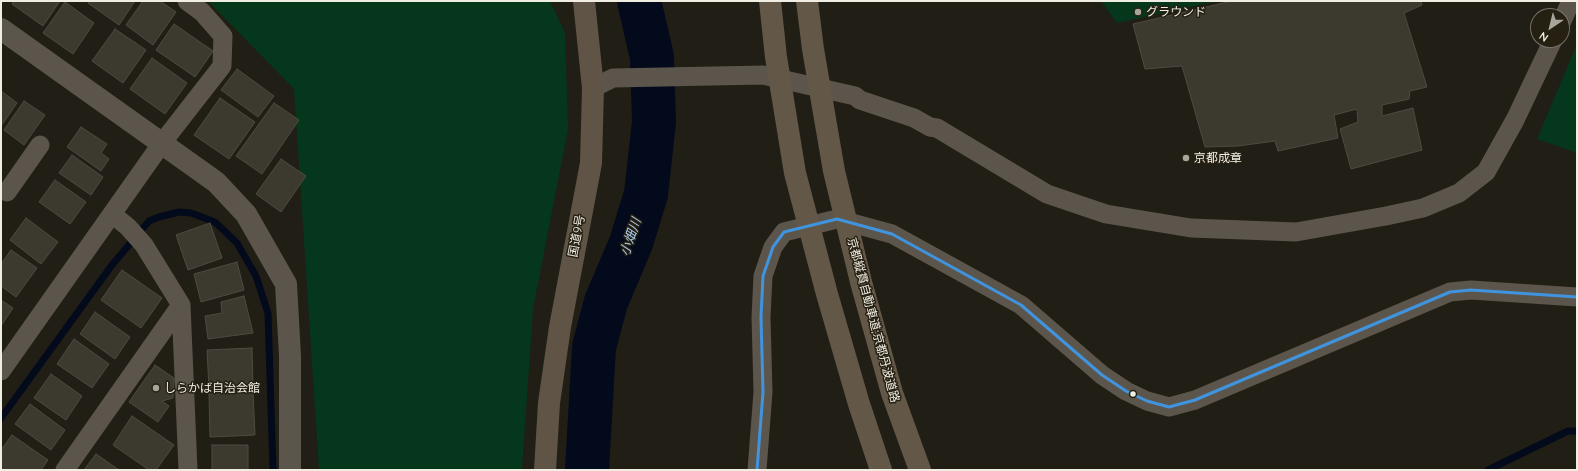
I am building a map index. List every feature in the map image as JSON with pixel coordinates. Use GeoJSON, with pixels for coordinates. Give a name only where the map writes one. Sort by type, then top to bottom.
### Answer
{"type":"FeatureCollection","features":[{"type":"Feature","properties":{"kind":"highway","name":"国道9号"},"geometry":{"type":"LineString","coordinates":[[545,470],[549,403],[560,327],[591,163],[594,88],[584,1]]}},
{"type":"Feature","properties":{"kind":"highway"},"geometry":{"type":"LineString","coordinates":[[770,1],[776,56],[795,173],[826,294],[859,404],[882,470]]}},
{"type":"Feature","properties":{"kind":"highway","name":"京都縦貫自動車道;京都丹波道路"},"geometry":{"type":"LineString","coordinates":[[807,1],[813,49],[835,178],[861,282],[892,393],[920,470]]}},
{"type":"Feature","properties":{"kind":"street"},"geometry":{"type":"LineString","coordinates":[[1,371],[162,143],[222,66],[223,36],[202,12],[187,1]]}},
{"type":"Feature","properties":{"kind":"street"},"geometry":{"type":"LineString","coordinates":[[1,29],[216,182],[246,214],[286,284],[290,356],[290,470]]}},
{"type":"Feature","properties":{"kind":"street"},"geometry":{"type":"LineString","coordinates":[[594,88],[613,78],[763,75],[855,96],[860,100],[914,118],[930,127],[937,128],[1047,194],[1106,214],[1191,228],[1296,232],[1423,208],[1459,193],[1486,172],[1515,120],[1549,48]]}},
{"type":"Feature","properties":{"kind":"street"},"geometry":{"type":"LineString","coordinates":[[3,194],[40,145]]}},
{"type":"Feature","properties":{"kind":"street"},"geometry":{"type":"LineString","coordinates":[[112,214],[128,227],[144,245],[181,305],[188,470]]}},
{"type":"Feature","properties":{"kind":"street"},"geometry":{"type":"LineString","coordinates":[[758,470],[763,392],[761,317],[763,276],[773,247],[784,232],[837,219],[892,234],[1021,305],[1108,379],[1126,391],[1147,401],[1169,407],[1195,400],[1450,292],[1471,290],[1577,297]]}},
{"type":"Feature","properties":{"kind":"street"},"geometry":{"type":"LineString","coordinates":[[65,470],[181,305]]}},
{"type":"Feature","properties":{"kind":"green space"},"geometry":{"type":"Polygon","coordinates":[[[208,1],[550,1],[565,33],[568,129],[533,309],[522,470],[319,470],[294,89],[208,1]]]}},
{"type":"Feature","properties":{"kind":"green space","name":"グラウンド"},"geometry":{"type":"Polygon","coordinates":[[[1101,1],[1218,1],[1117,23],[1101,1]]]}},
{"type":"Feature","properties":{"kind":"green space"},"geometry":{"type":"Polygon","coordinates":[[[1577,44],[1577,153],[1537,139],[1577,44]]]}},
{"type":"Feature","properties":{"kind":"building"},"geometry":{"type":"Polygon","coordinates":[[[14,1],[60,1],[43,26],[12,4],[14,1]]]}},
{"type":"Feature","properties":{"kind":"building"},"geometry":{"type":"Polygon","coordinates":[[[89,1],[135,1],[119,25],[88,3],[89,1]]]}},
{"type":"Feature","properties":{"kind":"building"},"geometry":{"type":"Polygon","coordinates":[[[143,1],[160,1],[176,12],[153,45],[126,25],[143,1]]]}},
{"type":"Feature","properties":{"kind":"building"},"geometry":{"type":"Polygon","coordinates":[[[1232,1],[1421,1],[1422,5],[1404,13],[1427,87],[1410,91],[1409,99],[1382,105],[1382,116],[1413,108],[1422,150],[1351,169],[1340,129],[1358,122],[1357,109],[1334,115],[1338,138],[1278,151],[1275,141],[1238,146],[1205,147],[1182,66],[1145,69],[1133,24],[1232,1]]]}},
{"type":"Feature","properties":{"kind":"building"},"geometry":{"type":"Polygon","coordinates":[[[65,2],[94,23],[73,54],[43,33],[65,2]]]}},
{"type":"Feature","properties":{"kind":"building"},"geometry":{"type":"Polygon","coordinates":[[[174,24],[213,51],[195,77],[156,50],[174,24]]]}},
{"type":"Feature","properties":{"kind":"building"},"geometry":{"type":"Polygon","coordinates":[[[115,29],[146,50],[123,83],[92,61],[115,29]]]}},
{"type":"Feature","properties":{"kind":"building"},"geometry":{"type":"Polygon","coordinates":[[[152,58],[187,83],[165,114],[130,89],[152,58]]]}},
{"type":"Feature","properties":{"kind":"building"},"geometry":{"type":"Polygon","coordinates":[[[237,69],[274,96],[258,117],[221,90],[237,69]]]}},
{"type":"Feature","properties":{"kind":"building"},"geometry":{"type":"Polygon","coordinates":[[[1,91],[17,103],[1,126],[1,91]]]}},
{"type":"Feature","properties":{"kind":"building"},"geometry":{"type":"Polygon","coordinates":[[[220,98],[255,122],[229,159],[194,135],[220,98]]]}},
{"type":"Feature","properties":{"kind":"building"},"geometry":{"type":"Polygon","coordinates":[[[24,101],[45,115],[24,145],[4,130],[24,101]]]}},
{"type":"Feature","properties":{"kind":"building"},"geometry":{"type":"Polygon","coordinates":[[[274,103],[299,120],[262,174],[236,156],[274,103]]]}},
{"type":"Feature","properties":{"kind":"building"},"geometry":{"type":"Polygon","coordinates":[[[81,127],[107,144],[101,153],[109,159],[101,171],[67,147],[81,127]]]}},
{"type":"Feature","properties":{"kind":"building"},"geometry":{"type":"Polygon","coordinates":[[[72,155],[103,177],[91,195],[59,173],[72,155]]]}},
{"type":"Feature","properties":{"kind":"building"},"geometry":{"type":"Polygon","coordinates":[[[281,159],[306,176],[281,212],[256,194],[281,159]]]}},
{"type":"Feature","properties":{"kind":"building"},"geometry":{"type":"Polygon","coordinates":[[[55,180],[86,202],[70,224],[39,202],[55,180]]]}},
{"type":"Feature","properties":{"kind":"building"},"geometry":{"type":"Polygon","coordinates":[[[26,218],[58,242],[41,264],[10,240],[26,218]]]}},
{"type":"Feature","properties":{"kind":"building"},"geometry":{"type":"Polygon","coordinates":[[[210,223],[222,258],[188,270],[176,235],[210,223]]]}},
{"type":"Feature","properties":{"kind":"building"},"geometry":{"type":"Polygon","coordinates":[[[11,250],[37,268],[16,297],[1,286],[1,264],[11,250]]]}},
{"type":"Feature","properties":{"kind":"building"},"geometry":{"type":"Polygon","coordinates":[[[237,262],[244,290],[201,302],[194,274],[237,262]]]}},
{"type":"Feature","properties":{"kind":"building"},"geometry":{"type":"Polygon","coordinates":[[[122,270],[162,298],[141,328],[101,300],[122,270]]]}},
{"type":"Feature","properties":{"kind":"building"},"geometry":{"type":"Polygon","coordinates":[[[244,296],[253,333],[208,339],[205,316],[222,313],[221,302],[244,296]]]}},
{"type":"Feature","properties":{"kind":"building"},"geometry":{"type":"Polygon","coordinates":[[[1,300],[13,308],[1,326],[1,300]]]}},
{"type":"Feature","properties":{"kind":"building"},"geometry":{"type":"Polygon","coordinates":[[[95,312],[130,337],[115,359],[80,334],[95,312]]]}},
{"type":"Feature","properties":{"kind":"building"},"geometry":{"type":"Polygon","coordinates":[[[74,339],[109,364],[92,388],[57,364],[74,339]]]}},
{"type":"Feature","properties":{"kind":"building"},"geometry":{"type":"Polygon","coordinates":[[[252,348],[253,386],[209,388],[207,350],[252,348]]]}},
{"type":"Feature","properties":{"kind":"building","name":"しらかば自治会館"},"geometry":{"type":"Polygon","coordinates":[[[155,365],[174,378],[173,398],[162,401],[169,406],[158,422],[129,402],[155,365]]]}},
{"type":"Feature","properties":{"kind":"building"},"geometry":{"type":"Polygon","coordinates":[[[51,374],[82,396],[66,420],[34,398],[51,374]]]}},
{"type":"Feature","properties":{"kind":"building"},"geometry":{"type":"Polygon","coordinates":[[[253,392],[255,435],[210,437],[209,394],[253,392]]]}},
{"type":"Feature","properties":{"kind":"building"},"geometry":{"type":"Polygon","coordinates":[[[30,404],[65,430],[51,450],[15,424],[30,404]]]}},
{"type":"Feature","properties":{"kind":"building"},"geometry":{"type":"Polygon","coordinates":[[[132,416],[174,445],[156,470],[149,470],[113,445],[132,416]]]}},
{"type":"Feature","properties":{"kind":"building"},"geometry":{"type":"Polygon","coordinates":[[[12,435],[48,460],[41,470],[1,469],[1,450],[12,435]]]}},
{"type":"Feature","properties":{"kind":"building"},"geometry":{"type":"Polygon","coordinates":[[[212,445],[248,445],[248,470],[212,470],[212,445]]]}},
{"type":"Feature","properties":{"kind":"building"},"geometry":{"type":"Polygon","coordinates":[[[96,454],[119,470],[84,470],[96,454]]]}},
{"type":"Feature","properties":{"kind":"waterway","name":"小畑川"},"geometry":{"type":"LineString","coordinates":[[587,470],[594,347],[606,302],[631,243],[646,194],[654,122],[652,57],[639,1]]}},
{"type":"Feature","properties":{"kind":"waterway"},"geometry":{"type":"LineString","coordinates":[[1,418],[112,265],[149,221],[179,212],[191,213],[215,222],[237,243],[256,276],[268,313],[273,470]]}},
{"type":"Feature","properties":{"kind":"waterway"},"geometry":{"type":"LineString","coordinates":[[1488,470],[1568,431],[1577,431]]}},
{"type":"Feature","properties":{"kind":"transit line"},"geometry":{"type":"LineString","coordinates":[[757,470],[763,392],[761,317],[763,276],[773,247],[784,232],[837,219],[892,234],[1021,305],[1102,375],[1126,391],[1147,401],[1169,407],[1195,400],[1450,292],[1471,290],[1577,297]]}},
{"type":"Feature","properties":{"kind":"place","name":"グラウンド"},"geometry":{"type":"Point","coordinates":[1138,12]}},
{"type":"Feature","properties":{"kind":"place","name":"京都成章"},"geometry":{"type":"Point","coordinates":[1186,158]}},
{"type":"Feature","properties":{"kind":"place","name":"しらかば自治会館"},"geometry":{"type":"Point","coordinates":[156,388]}}]}
